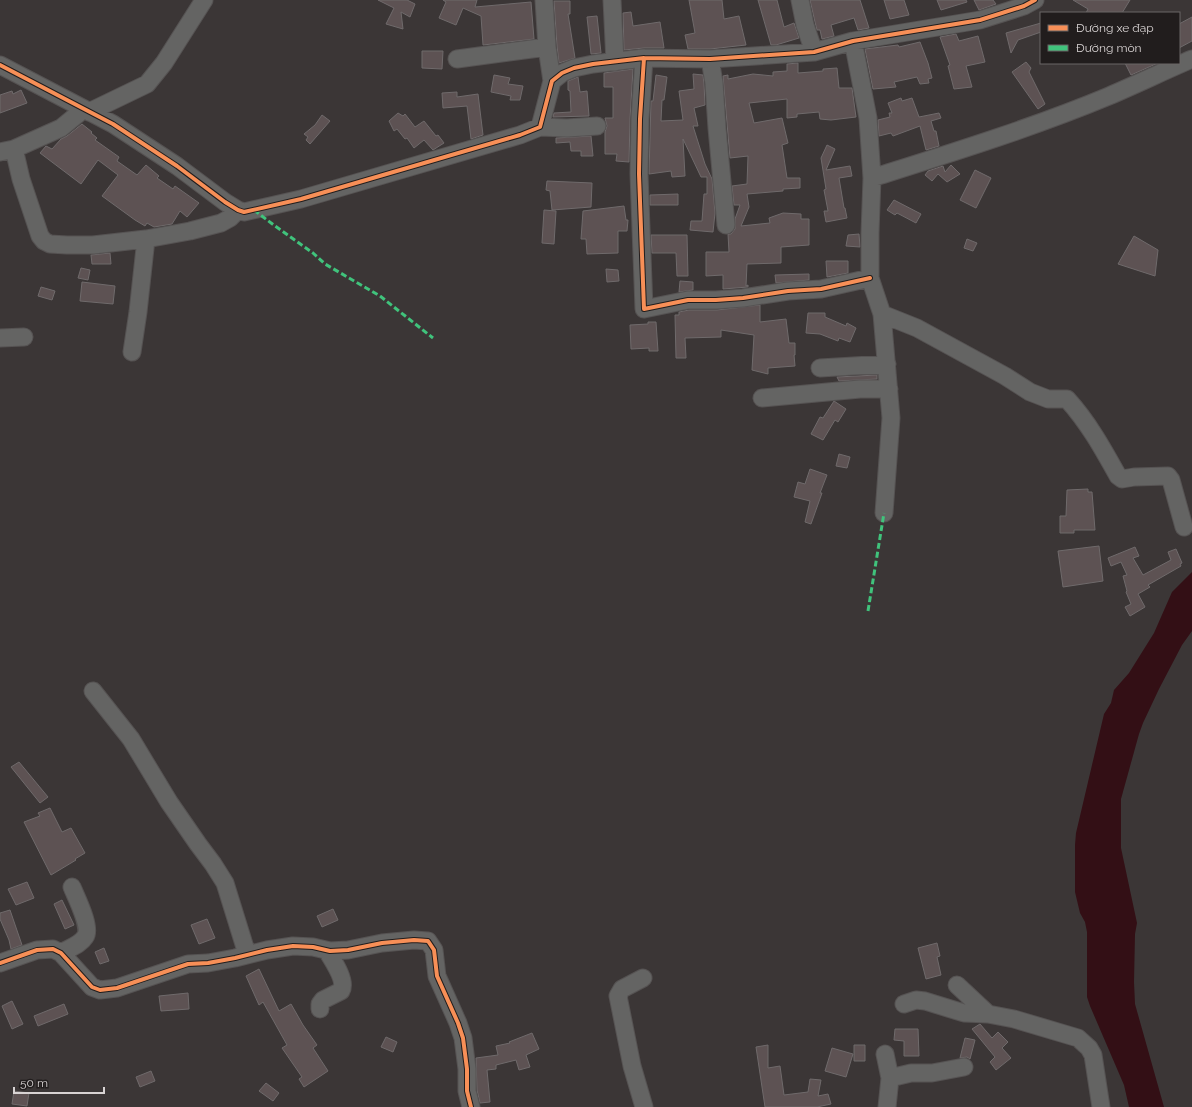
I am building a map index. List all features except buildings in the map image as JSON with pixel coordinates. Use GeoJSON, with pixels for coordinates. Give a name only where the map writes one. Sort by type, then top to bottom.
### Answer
{"type":"FeatureCollection","features":[{"type":"Feature","properties":{"kind":"street"},"geometry":{"type":"LineString","coordinates":[[204,0],[164,63],[147,84],[87,110],[61,128],[7,151],[21,179],[40,236],[44,241],[50,244],[93,245],[146,239],[221,223],[230,218],[238,210]]}},
{"type":"Feature","properties":{"kind":"street"},"geometry":{"type":"LineString","coordinates":[[540,126],[552,81],[546,46],[544,0]]}},
{"type":"Feature","properties":{"kind":"street"},"geometry":{"type":"LineString","coordinates":[[612,0],[615,62]]}},
{"type":"Feature","properties":{"kind":"street"},"geometry":{"type":"LineString","coordinates":[[800,0],[805,25],[814,52]]}},
{"type":"Feature","properties":{"kind":"street"},"geometry":{"type":"LineString","coordinates":[[552,81],[562,73],[574,68],[593,64],[644,58],[710,59],[814,52],[853,40],[980,20],[1024,6],[1035,0]]}},
{"type":"Feature","properties":{"kind":"street"},"geometry":{"type":"LineString","coordinates":[[853,40],[868,118],[872,178],[870,278],[882,314],[891,418],[884,513]]}},
{"type":"Feature","properties":{"kind":"street"},"geometry":{"type":"LineString","coordinates":[[457,59],[546,46]]}},
{"type":"Feature","properties":{"kind":"street"},"geometry":{"type":"LineString","coordinates":[[644,58],[640,119],[639,174],[644,309],[688,300],[743,298],[788,291],[821,289],[870,278]]}},
{"type":"Feature","properties":{"kind":"street"},"geometry":{"type":"LineString","coordinates":[[710,59],[714,83],[716,128],[726,225]]}},
{"type":"Feature","properties":{"kind":"street"},"geometry":{"type":"LineString","coordinates":[[872,178],[979,144],[1050,118],[1108,96],[1192,59]]}},
{"type":"Feature","properties":{"kind":"street"},"geometry":{"type":"LineString","coordinates":[[0,65],[112,124],[177,166],[238,210],[244,212],[301,199],[520,135],[540,126],[567,128],[597,126]]}},
{"type":"Feature","properties":{"kind":"street"},"geometry":{"type":"LineString","coordinates":[[132,352],[146,239]]}},
{"type":"Feature","properties":{"kind":"street"},"geometry":{"type":"LineString","coordinates":[[882,314],[917,328],[1005,376],[1030,392],[1048,399],[1067,399],[1079,412],[1099,442],[1118,476],[1122,479],[1134,477],[1168,476],[1171,480],[1184,527]]}},
{"type":"Feature","properties":{"kind":"street"},"geometry":{"type":"LineString","coordinates":[[0,338],[24,337]]}},
{"type":"Feature","properties":{"kind":"street"},"geometry":{"type":"LineString","coordinates":[[820,368],[886,364]]}},
{"type":"Feature","properties":{"kind":"street"},"geometry":{"type":"LineString","coordinates":[[762,398],[860,389],[889,389]]}},
{"type":"Feature","properties":{"kind":"street"},"geometry":{"type":"LineString","coordinates":[[93,691],[131,740],[169,802],[213,864],[225,884],[247,954]]}},
{"type":"Feature","properties":{"kind":"street"},"geometry":{"type":"LineString","coordinates":[[61,953],[78,943],[88,933],[87,925],[72,887]]}},
{"type":"Feature","properties":{"kind":"street"},"geometry":{"type":"LineString","coordinates":[[0,963],[37,950],[53,949],[61,953],[92,987],[100,990],[117,988],[188,964],[208,963],[293,946],[313,947],[327,951],[348,950],[382,943],[414,940],[428,941],[432,945],[436,957],[438,976],[463,1038],[467,1091],[471,1107]]}},
{"type":"Feature","properties":{"kind":"street"},"geometry":{"type":"LineString","coordinates":[[320,1009],[320,1004],[323,1000],[343,989],[343,980],[327,951]]}},
{"type":"Feature","properties":{"kind":"street"},"geometry":{"type":"LineString","coordinates":[[643,978],[622,989],[618,996],[632,1066],[644,1107]]}},
{"type":"Feature","properties":{"kind":"street"},"geometry":{"type":"LineString","coordinates":[[957,985],[988,1014]]}},
{"type":"Feature","properties":{"kind":"street"},"geometry":{"type":"LineString","coordinates":[[904,1004],[916,1000],[926,1001],[964,1013],[988,1014],[1014,1019],[1078,1038],[1089,1048],[1093,1055],[1102,1107]]}},
{"type":"Feature","properties":{"kind":"street"},"geometry":{"type":"LineString","coordinates":[[885,1054],[890,1078],[887,1107]]}},
{"type":"Feature","properties":{"kind":"street"},"geometry":{"type":"LineString","coordinates":[[890,1078],[911,1073],[932,1073],[964,1067]]}},
{"type":"Feature","properties":{"kind":"shaded area"},"geometry":{"type":"Polygon","coordinates":[[[1192,572],[1192,631],[1182,645],[1143,723],[1121,799],[1121,848],[1137,923],[1135,934],[1135,1004],[1164,1107],[1129,1107],[1124,1085],[1087,997],[1087,932],[1085,922],[1080,913],[1075,892],[1076,833],[1104,714],[1111,703],[1114,690],[1129,673],[1154,633],[1172,592],[1192,572]]]}},
{"type":"Feature","properties":{"kind":"marked path"},"geometry":{"type":"LineString","coordinates":[[254,210],[313,253],[325,264],[380,296],[433,338]]}},
{"type":"Feature","properties":{"kind":"marked path"},"geometry":{"type":"LineString","coordinates":[[868,611],[884,513]]}},
{"type":"Feature","properties":{"kind":"cycle path"},"geometry":{"type":"LineString","coordinates":[[0,65],[113,124],[177,166],[225,202],[244,212],[301,199],[520,135],[540,127],[552,81],[562,73],[574,68],[593,64],[644,58],[710,59],[814,52],[853,41],[980,20],[1024,6],[1035,0]]}},
{"type":"Feature","properties":{"kind":"cycle path"},"geometry":{"type":"LineString","coordinates":[[644,58],[640,119],[639,174],[644,309],[688,300],[743,298],[788,291],[821,289],[870,278]]}},
{"type":"Feature","properties":{"kind":"cycle path"},"geometry":{"type":"LineString","coordinates":[[0,963],[37,950],[53,949],[61,953],[92,987],[100,990],[117,988],[188,964],[208,963],[293,946],[313,947],[330,951],[348,950],[382,943],[414,940],[428,941],[434,950],[437,976],[463,1038],[467,1069],[467,1091],[471,1107]]}}]}
